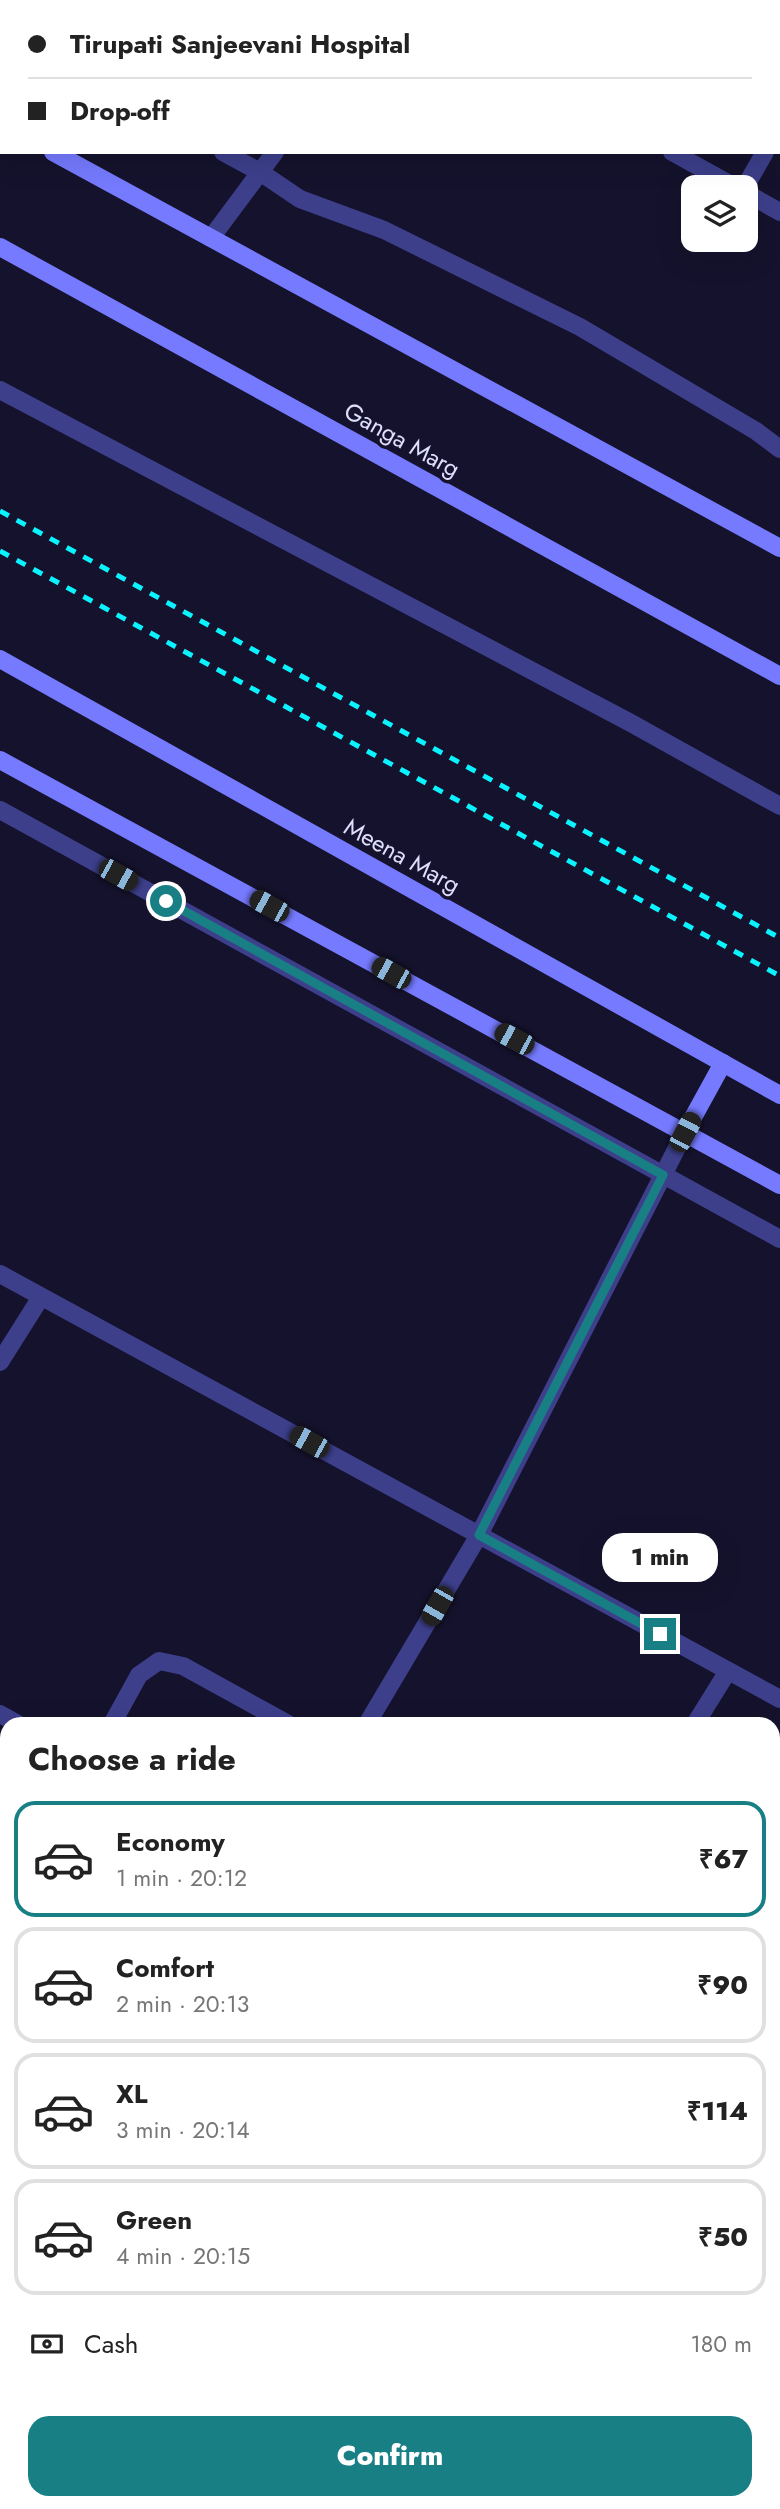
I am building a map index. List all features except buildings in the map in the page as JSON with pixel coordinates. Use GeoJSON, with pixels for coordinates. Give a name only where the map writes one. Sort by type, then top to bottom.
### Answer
{"type":"FeatureCollection","features":[{"type":"Feature","properties":{"kind":"street"},"geometry":{"type":"LineString","coordinates":[[57,154],[780,548]]}},
{"type":"Feature","properties":{"kind":"street"},"geometry":{"type":"LineString","coordinates":[[227,154],[260,172],[300,200],[384,230],[580,327],[756,431],[780,449]]}},
{"type":"Feature","properties":{"kind":"street"},"geometry":{"type":"LineString","coordinates":[[211,238],[274,154]]}},
{"type":"Feature","properties":{"kind":"street"},"geometry":{"type":"LineString","coordinates":[[676,154],[713,175]]}},
{"type":"Feature","properties":{"kind":"street"},"geometry":{"type":"LineString","coordinates":[[752,175],[764,154]]}},
{"type":"Feature","properties":{"kind":"street"},"geometry":{"type":"LineString","coordinates":[[758,200],[780,212]]}},
{"type":"Feature","properties":{"kind":"street","name":"Ganga Marg"},"geometry":{"type":"LineString","coordinates":[[0,247],[780,676]]}},
{"type":"Feature","properties":{"kind":"street"},"geometry":{"type":"LineString","coordinates":[[0,390],[629,722],[780,806]]}},
{"type":"Feature","properties":{"kind":"street","name":"Meena Marg"},"geometry":{"type":"LineString","coordinates":[[0,659],[780,1095]]}},
{"type":"Feature","properties":{"kind":"street"},"geometry":{"type":"LineString","coordinates":[[0,760],[780,1185]]}},
{"type":"Feature","properties":{"kind":"street"},"geometry":{"type":"LineString","coordinates":[[0,810],[780,1239]]}},
{"type":"Feature","properties":{"kind":"street"},"geometry":{"type":"LineString","coordinates":[[371,1717],[479,1535],[723,1063]]}},
{"type":"Feature","properties":{"kind":"street"},"geometry":{"type":"LineString","coordinates":[[0,1274],[780,1699]]}},
{"type":"Feature","properties":{"kind":"street"},"geometry":{"type":"LineString","coordinates":[[0,1362],[41,1297]]}},
{"type":"Feature","properties":{"kind":"street"},"geometry":{"type":"LineString","coordinates":[[116,1717],[139,1675],[159,1661],[183,1667],[275,1717]]}},
{"type":"Feature","properties":{"kind":"street"},"geometry":{"type":"LineString","coordinates":[[699,1717],[728,1671]]}},
{"type":"Feature","properties":{"kind":"railway"},"geometry":{"type":"LineString","coordinates":[[0,511],[780,938]]}},
{"type":"Feature","properties":{"kind":"railway"},"geometry":{"type":"LineString","coordinates":[[0,551],[780,976]]}},
{"type":"Feature","properties":{"kind":"route"},"geometry":{"type":"LineString","coordinates":[[166,901],[663,1175],[479,1535],[660,1634]]}}]}
